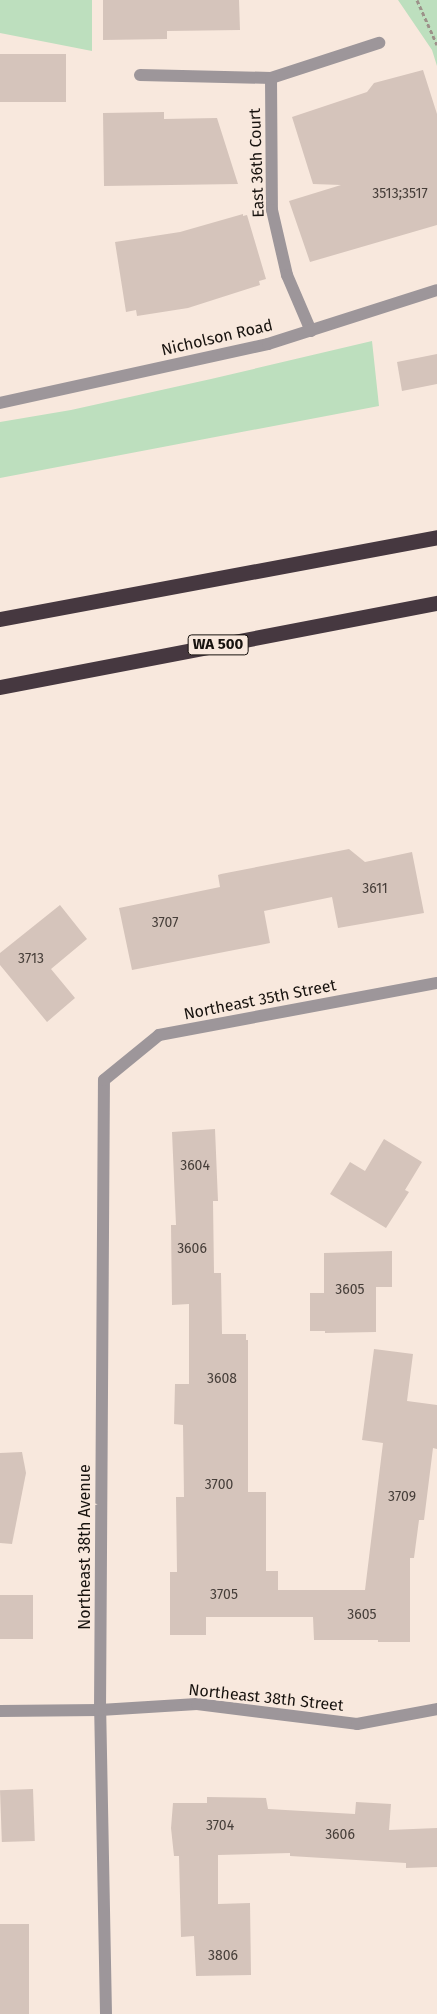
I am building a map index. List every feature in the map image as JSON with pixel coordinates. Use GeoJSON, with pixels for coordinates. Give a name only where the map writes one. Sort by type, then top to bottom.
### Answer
{"type":"FeatureCollection","features":[{"type":"Feature","properties":{"kind":"highway"},"geometry":{"type":"LineString","coordinates":[[0,619],[437,537]]}},
{"type":"Feature","properties":{"kind":"highway","name":"WA 500"},"geometry":{"type":"LineString","coordinates":[[0,687],[437,603]]}},
{"type":"Feature","properties":{"kind":"street"},"geometry":{"type":"LineString","coordinates":[[140,75],[271,78],[379,43]]}},
{"type":"Feature","properties":{"kind":"street","name":"East 36th Court"},"geometry":{"type":"LineString","coordinates":[[271,78],[272,210],[287,275],[311,331]]}},
{"type":"Feature","properties":{"kind":"street","name":"Nicholson Road"},"geometry":{"type":"LineString","coordinates":[[0,403],[268,344],[437,290]]}},
{"type":"Feature","properties":{"kind":"street","name":"Northeast 35th Street"},"geometry":{"type":"LineString","coordinates":[[104,1080],[159,1035],[437,983]]}},
{"type":"Feature","properties":{"kind":"street","name":"Northeast 38th Avenue"},"geometry":{"type":"LineString","coordinates":[[104,1080],[100,1710],[106,2014]]}},
{"type":"Feature","properties":{"kind":"street","name":"Northeast 38th Street"},"geometry":{"type":"LineString","coordinates":[[0,1711],[100,1710],[197,1704],[357,1724],[437,1708]]}},
{"type":"Feature","properties":{"kind":"path"},"geometry":{"type":"LineString","coordinates":[[417,0],[437,45]]}},
{"type":"Feature","properties":{"kind":"green space"},"geometry":{"type":"Polygon","coordinates":[[[0,0],[92,0],[92,51],[0,33],[0,0]]]}},
{"type":"Feature","properties":{"kind":"green space"},"geometry":{"type":"Polygon","coordinates":[[[398,0],[437,0],[437,66],[432,50],[398,0]]]}},
{"type":"Feature","properties":{"kind":"green space"},"geometry":{"type":"Polygon","coordinates":[[[372,341],[379,406],[0,478],[0,422],[71,410],[372,341]]]}},
{"type":"Feature","properties":{"kind":"building"},"geometry":{"type":"Polygon","coordinates":[[[103,0],[239,0],[240,30],[167,31],[167,39],[103,40],[103,0]]]}},
{"type":"Feature","properties":{"kind":"building"},"geometry":{"type":"Polygon","coordinates":[[[0,54],[66,54],[66,102],[0,102],[0,54]]]}},
{"type":"Feature","properties":{"kind":"building"},"geometry":{"type":"Polygon","coordinates":[[[423,70],[437,114],[437,225],[310,262],[289,201],[341,185],[313,184],[292,117],[367,92],[374,83],[423,70]]]}},
{"type":"Feature","properties":{"kind":"building"},"geometry":{"type":"Polygon","coordinates":[[[164,112],[164,119],[217,118],[238,184],[104,186],[103,113],[164,112]]]}},
{"type":"Feature","properties":{"kind":"building"},"geometry":{"type":"Polygon","coordinates":[[[243,214],[243,216],[247,215],[266,279],[259,281],[260,285],[188,308],[137,316],[136,310],[126,312],[115,242],[180,232],[243,214]]]}},
{"type":"Feature","properties":{"kind":"building"},"geometry":{"type":"Polygon","coordinates":[[[437,354],[437,384],[402,391],[397,362],[437,354]]]}},
{"type":"Feature","properties":{"kind":"building"},"geometry":{"type":"Polygon","coordinates":[[[349,849],[365,862],[412,852],[424,913],[338,928],[332,897],[264,911],[270,943],[132,970],[119,908],[220,887],[218,875],[221,874],[349,849]]]}},
{"type":"Feature","properties":{"kind":"building"},"geometry":{"type":"Polygon","coordinates":[[[60,905],[87,939],[51,969],[75,998],[47,1022],[0,965],[0,953],[60,905]]]}},
{"type":"Feature","properties":{"kind":"building"},"geometry":{"type":"Polygon","coordinates":[[[215,1129],[218,1201],[213,1201],[214,1273],[221,1273],[222,1334],[246,1334],[246,1340],[248,1340],[248,1492],[266,1492],[266,1571],[278,1571],[278,1590],[365,1590],[383,1443],[362,1440],[374,1349],[413,1354],[407,1401],[437,1405],[437,1449],[433,1448],[424,1520],[419,1520],[414,1558],[410,1558],[410,1642],[314,1640],[313,1617],[206,1617],[206,1635],[170,1635],[170,1572],[177,1572],[176,1497],[184,1497],[183,1425],[174,1424],[175,1384],[189,1384],[189,1304],[172,1305],[171,1225],[176,1225],[172,1132],[215,1129]]]}},
{"type":"Feature","properties":{"kind":"building"},"geometry":{"type":"Polygon","coordinates":[[[384,1139],[422,1162],[405,1190],[409,1192],[386,1228],[330,1194],[350,1162],[365,1171],[384,1139]]]}},
{"type":"Feature","properties":{"kind":"building"},"geometry":{"type":"Polygon","coordinates":[[[392,1251],[392,1287],[376,1287],[376,1332],[325,1333],[325,1331],[310,1331],[310,1293],[324,1293],[324,1253],[392,1251]]]}},
{"type":"Feature","properties":{"kind":"building"},"geometry":{"type":"Polygon","coordinates":[[[22,1452],[26,1473],[12,1544],[0,1543],[0,1453],[22,1452]]]}},
{"type":"Feature","properties":{"kind":"building"},"geometry":{"type":"Polygon","coordinates":[[[0,1595],[33,1595],[33,1639],[0,1639],[0,1595]]]}},
{"type":"Feature","properties":{"kind":"building"},"geometry":{"type":"Polygon","coordinates":[[[33,1789],[35,1841],[2,1842],[0,1790],[33,1789]]]}},
{"type":"Feature","properties":{"kind":"building"},"geometry":{"type":"Polygon","coordinates":[[[207,1797],[266,1798],[268,1809],[355,1814],[356,1802],[391,1804],[389,1830],[437,1828],[437,1867],[406,1868],[406,1863],[290,1856],[290,1853],[218,1855],[218,1904],[250,1903],[251,1975],[196,1976],[194,1936],[181,1937],[179,1856],[174,1856],[171,1828],[173,1803],[207,1803],[207,1797]]]}},
{"type":"Feature","properties":{"kind":"building"},"geometry":{"type":"Polygon","coordinates":[[[0,1924],[29,1924],[29,2014],[0,2014],[0,1924]]]}}]}
